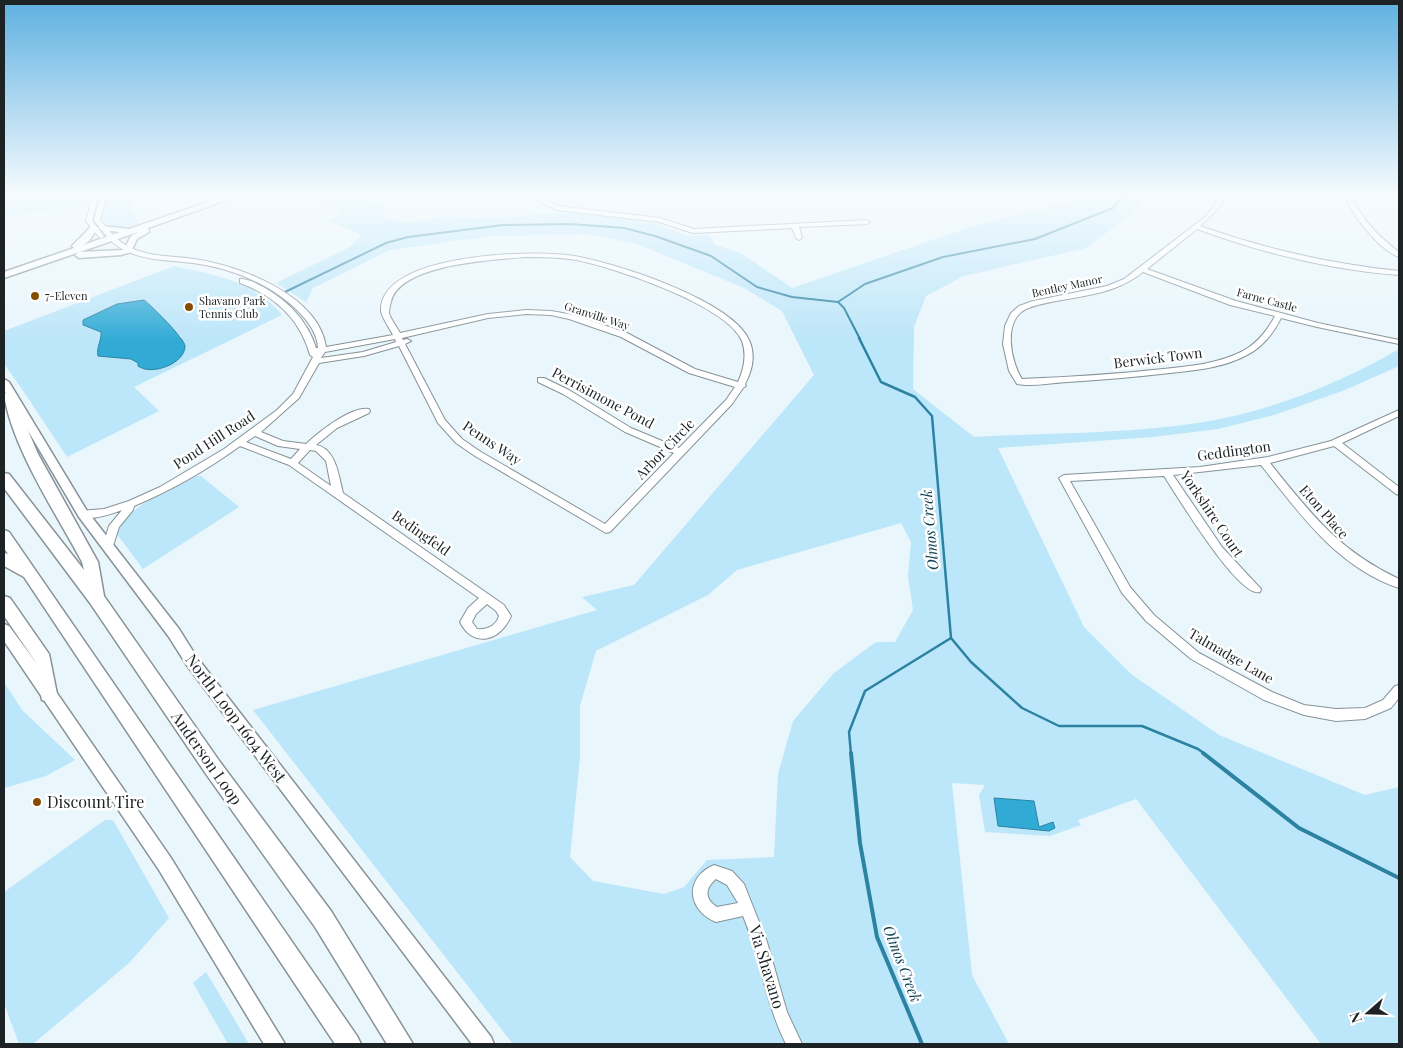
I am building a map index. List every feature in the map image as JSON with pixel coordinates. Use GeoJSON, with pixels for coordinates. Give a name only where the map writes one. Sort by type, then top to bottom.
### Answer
{"type":"FeatureCollection","features":[{"type":"Feature","properties":{"kind":"highway"},"geometry":{"type":"LineString","coordinates":[[7,388],[14,414],[31,454],[90,562],[96,598]]}},
{"type":"Feature","properties":{"kind":"highway","name":"Anderson Loop"},"geometry":{"type":"LineString","coordinates":[[4,478],[96,598],[213,768],[323,919],[401,1044]]}},
{"type":"Feature","properties":{"kind":"highway"},"geometry":{"type":"LineString","coordinates":[[4,536],[349,1044]]}},
{"type":"Feature","properties":{"kind":"highway"},"geometry":{"type":"LineString","coordinates":[[4,559],[30,574]]}},
{"type":"Feature","properties":{"kind":"highway"},"geometry":{"type":"LineString","coordinates":[[4,603],[43,659],[48,694]]}},
{"type":"Feature","properties":{"kind":"main road"},"geometry":{"type":"LineString","coordinates":[[70,254],[82,243]]}},
{"type":"Feature","properties":{"kind":"main road"},"geometry":{"type":"LineString","coordinates":[[4,280],[102,243]]}},
{"type":"Feature","properties":{"kind":"main road"},"geometry":{"type":"LineString","coordinates":[[4,274],[70,254],[124,251],[130,243]]}},
{"type":"Feature","properties":{"kind":"main road","name":"North Loop 1604 West"},"geometry":{"type":"LineString","coordinates":[[7,388],[83,514],[174,633],[191,660],[484,1044]]}},
{"type":"Feature","properties":{"kind":"main road"},"geometry":{"type":"LineString","coordinates":[[4,630],[28,661],[48,694],[165,864],[275,1044]]}},
{"type":"Feature","properties":{"kind":"street"},"geometry":{"type":"LineString","coordinates":[[114,243],[124,251],[222,271],[266,283],[297,305],[316,328],[322,349]]}},
{"type":"Feature","properties":{"kind":"street","name":"Bentley Manor"},"geometry":{"type":"LineString","coordinates":[[1020,382],[1013,371],[1007,344],[1009,326],[1014,315],[1022,308],[1036,303],[1109,288],[1127,281],[1144,270],[1176,243]]}},
{"type":"Feature","properties":{"kind":"street"},"geometry":{"type":"LineString","coordinates":[[1250,243],[1285,254],[1344,266],[1399,273]]}},
{"type":"Feature","properties":{"kind":"street"},"geometry":{"type":"LineString","coordinates":[[1383,243],[1399,255]]}},
{"type":"Feature","properties":{"kind":"street","name":"Penns Way"},"geometry":{"type":"LineString","coordinates":[[606,529],[460,441],[441,421],[385,312],[388,296],[396,286],[422,271],[448,265],[518,256],[576,258],[624,271],[719,312],[745,338],[748,353],[742,386]]}},
{"type":"Feature","properties":{"kind":"street","name":"Farne Castle"},"geometry":{"type":"LineString","coordinates":[[1144,270],[1197,292],[1279,315],[1399,341]]}},
{"type":"Feature","properties":{"kind":"street"},"geometry":{"type":"LineString","coordinates":[[222,271],[247,282],[275,299],[306,330],[315,361]]}},
{"type":"Feature","properties":{"kind":"street","name":"Granville Way"},"geometry":{"type":"LineString","coordinates":[[315,361],[373,352],[399,340],[437,328],[507,313],[558,314],[624,335],[692,372],[742,386]]}},
{"type":"Feature","properties":{"kind":"street","name":"Berwick Town"},"geometry":{"type":"LineString","coordinates":[[1020,382],[1096,379],[1210,365],[1237,357],[1257,346],[1270,333],[1279,315]]}},
{"type":"Feature","properties":{"kind":"street","name":"Granville Way"},"geometry":{"type":"LineString","coordinates":[[313,351],[370,342],[399,340]]}},
{"type":"Feature","properties":{"kind":"street"},"geometry":{"type":"LineString","coordinates":[[370,342],[373,352]]}},
{"type":"Feature","properties":{"kind":"street","name":"Pond Hill Road"},"geometry":{"type":"LineString","coordinates":[[83,514],[106,514],[133,504],[240,443],[280,411],[297,394],[322,349]]}},
{"type":"Feature","properties":{"kind":"street","name":"Perrisimone Pond"},"geometry":{"type":"LineString","coordinates":[[541,380],[566,392],[628,430],[680,452]]}},
{"type":"Feature","properties":{"kind":"street","name":"Arbor Circle"},"geometry":{"type":"LineString","coordinates":[[606,529],[729,402],[742,386]]}},
{"type":"Feature","properties":{"kind":"street"},"geometry":{"type":"LineString","coordinates":[[292,463],[320,434],[342,419],[366,412]]}},
{"type":"Feature","properties":{"kind":"street","name":"Geddington"},"geometry":{"type":"LineString","coordinates":[[1064,478],[1167,473],[1264,462],[1335,442],[1398,415]]}},
{"type":"Feature","properties":{"kind":"street"},"geometry":{"type":"LineString","coordinates":[[254,432],[276,442],[319,448],[330,460],[338,493]]}},
{"type":"Feature","properties":{"kind":"street"},"geometry":{"type":"LineString","coordinates":[[264,453],[276,442]]}},
{"type":"Feature","properties":{"kind":"street"},"geometry":{"type":"LineString","coordinates":[[1335,442],[1399,492]]}},
{"type":"Feature","properties":{"kind":"street","name":"Bedingfeld"},"geometry":{"type":"LineString","coordinates":[[240,443],[292,463],[338,493],[487,598]]}},
{"type":"Feature","properties":{"kind":"street","name":"Eton Place"},"geometry":{"type":"LineString","coordinates":[[1264,462],[1332,544],[1359,564],[1399,584]]}},
{"type":"Feature","properties":{"kind":"street","name":"Yorkshire Court"},"geometry":{"type":"LineString","coordinates":[[1167,473],[1223,557],[1239,576],[1256,590]]}},
{"type":"Feature","properties":{"kind":"street","name":"Talmadge Lane"},"geometry":{"type":"LineString","coordinates":[[1064,478],[1126,590],[1150,618],[1195,656],[1268,696],[1304,710],[1336,715],[1365,713],[1387,704],[1399,690]]}},
{"type":"Feature","properties":{"kind":"street","name":"Pond Hill Road"},"geometry":{"type":"LineString","coordinates":[[108,546],[114,526],[133,504]]}},
{"type":"Feature","properties":{"kind":"street","name":"Via Shavano"},"geometry":{"type":"LineString","coordinates":[[747,908],[759,935],[784,1028],[784,1044]]}},
{"type":"Feature","properties":{"kind":"street","name":"Via Shavano"},"geometry":{"type":"LineString","coordinates":[[784,1028],[794,1044]]}},
{"type":"Feature","properties":{"kind":"shaded area"},"geometry":{"type":"Polygon","coordinates":[[[353,243],[442,243],[390,250],[313,288],[306,302],[276,283],[348,248],[353,243]]]}},
{"type":"Feature","properties":{"kind":"shaded area"},"geometry":{"type":"Polygon","coordinates":[[[632,243],[715,243],[741,253],[792,288],[924,243],[1093,243],[1086,248],[964,276],[926,296],[914,327],[913,389],[974,437],[1086,433],[1170,427],[1224,418],[1251,412],[1302,395],[1351,374],[1399,349],[1399,366],[1345,390],[1274,415],[1218,429],[1153,437],[998,448],[1084,627],[1131,674],[1219,735],[1365,795],[1399,787],[1399,1044],[1321,1044],[1136,799],[1078,820],[1081,825],[1050,836],[985,832],[979,795],[985,785],[952,783],[972,975],[1009,1044],[513,1044],[253,710],[597,610],[582,597],[634,585],[814,375],[782,311],[744,288],[632,243]],[[901,523],[737,570],[708,595],[596,651],[580,706],[580,757],[570,857],[593,881],[664,894],[684,887],[707,860],[774,857],[778,774],[793,721],[834,673],[876,642],[895,642],[913,610],[908,576],[911,542],[901,523]]]}},
{"type":"Feature","properties":{"kind":"shaded area"},"geometry":{"type":"Polygon","coordinates":[[[174,266],[218,276],[247,287],[272,304],[282,315],[134,387],[159,411],[67,457],[4,364],[4,331],[174,266]],[[151,305],[83,325],[101,331],[98,356],[128,359],[138,364],[141,369],[164,367],[182,337],[160,317],[151,305]]]}},
{"type":"Feature","properties":{"kind":"shaded area"},"geometry":{"type":"Polygon","coordinates":[[[196,476],[201,476],[239,507],[143,569],[117,534],[123,523],[130,514],[150,499],[196,476]]]}},
{"type":"Feature","properties":{"kind":"shaded area"},"geometry":{"type":"Polygon","coordinates":[[[4,682],[22,710],[75,760],[46,776],[4,788],[4,682]]]}},
{"type":"Feature","properties":{"kind":"shaded area"},"geometry":{"type":"Polygon","coordinates":[[[105,820],[113,820],[169,918],[129,963],[33,1044],[19,1044],[4,1003],[4,892],[105,820]]]}},
{"type":"Feature","properties":{"kind":"shaded area"},"geometry":{"type":"Polygon","coordinates":[[[206,972],[249,1044],[228,1044],[193,983],[206,972]]]}},
{"type":"Feature","properties":{"kind":"water"},"geometry":{"type":"Polygon","coordinates":[[[144,300],[184,342],[184,352],[174,363],[151,370],[138,366],[138,363],[131,359],[98,356],[101,332],[83,325],[83,320],[117,304],[144,300]]]}},
{"type":"Feature","properties":{"kind":"water"},"geometry":{"type":"Polygon","coordinates":[[[994,798],[1034,801],[1039,827],[1053,822],[1055,828],[1049,831],[998,826],[994,798]]]}},
{"type":"Feature","properties":{"kind":"waterway"},"geometry":{"type":"LineString","coordinates":[[285,292],[386,243]]}},
{"type":"Feature","properties":{"kind":"waterway"},"geometry":{"type":"LineString","coordinates":[[674,243],[711,256],[757,287],[792,297],[838,302]]}},
{"type":"Feature","properties":{"kind":"waterway","name":"Olmos Creek"},"geometry":{"type":"LineString","coordinates":[[838,302],[865,284],[943,257],[1015,243]]}},
{"type":"Feature","properties":{"kind":"waterway","name":"Olmos Creek"},"geometry":{"type":"LineString","coordinates":[[838,302],[844,308],[860,339]]}},
{"type":"Feature","properties":{"kind":"waterway","name":"Olmos Creek"},"geometry":{"type":"LineString","coordinates":[[859,338],[881,382],[915,397],[932,416],[951,638]]}},
{"type":"Feature","properties":{"kind":"waterway","name":"Olmos Creek"},"geometry":{"type":"LineString","coordinates":[[851,754],[849,732],[865,691],[951,638]]}},
{"type":"Feature","properties":{"kind":"waterway"},"geometry":{"type":"LineString","coordinates":[[951,638],[971,662],[1022,708],[1059,726],[1142,726],[1198,749],[1205,754]]}},
{"type":"Feature","properties":{"kind":"waterway","name":"Olmos Creek"},"geometry":{"type":"LineString","coordinates":[[851,753],[860,843],[877,937],[922,1044]]}},
{"type":"Feature","properties":{"kind":"waterway"},"geometry":{"type":"LineString","coordinates":[[1203,753],[1299,828],[1399,878]]}},
{"type":"Feature","properties":{"kind":"place","name":"7-Eleven"},"geometry":{"type":"Point","coordinates":[35,296]}},
{"type":"Feature","properties":{"kind":"place","name":"Shavano Park Tennis Club"},"geometry":{"type":"Point","coordinates":[189,307]}},
{"type":"Feature","properties":{"kind":"place","name":"Discount Tire"},"geometry":{"type":"Point","coordinates":[37,802]}}]}
